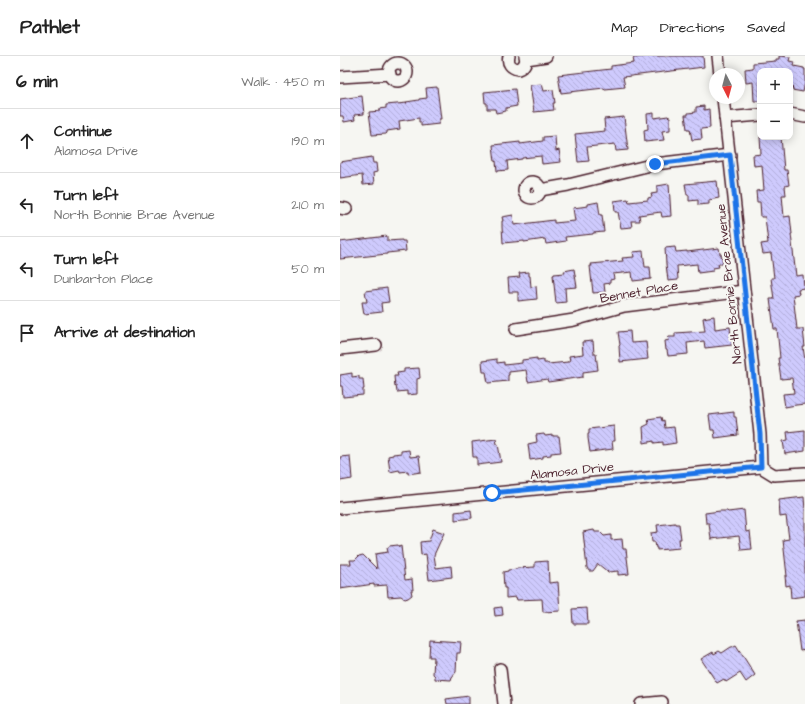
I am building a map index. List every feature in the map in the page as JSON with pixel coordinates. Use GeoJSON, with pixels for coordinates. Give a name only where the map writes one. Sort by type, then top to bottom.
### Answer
{"type":"FeatureCollection","features":[{"type":"Feature","properties":{"kind":"street"},"geometry":{"type":"LineString","coordinates":[[509,56],[508,61],[515,68],[522,68],[526,57],[546,56]]}},
{"type":"Feature","properties":{"kind":"street"},"geometry":{"type":"LineString","coordinates":[[718,56],[719,68]]}},
{"type":"Feature","properties":{"kind":"street"},"geometry":{"type":"LineString","coordinates":[[340,77],[390,74]]}},
{"type":"Feature","properties":{"kind":"street","name":"North Bonnie Brae Avenue"},"geometry":{"type":"LineString","coordinates":[[724,104],[760,434],[761,467]]}},
{"type":"Feature","properties":{"kind":"street"},"geometry":{"type":"LineString","coordinates":[[725,118],[757,114]]}},
{"type":"Feature","properties":{"kind":"street"},"geometry":{"type":"LineString","coordinates":[[793,115],[805,117]]}},
{"type":"Feature","properties":{"kind":"street"},"geometry":{"type":"LineString","coordinates":[[540,190],[655,164],[730,155]]}},
{"type":"Feature","properties":{"kind":"street","name":"Bennet Place"},"geometry":{"type":"LineString","coordinates":[[516,329],[574,320],[624,306],[744,291]]}},
{"type":"Feature","properties":{"kind":"street"},"geometry":{"type":"LineString","coordinates":[[340,349],[376,345]]}},
{"type":"Feature","properties":{"kind":"street","name":"Alamosa Drive"},"geometry":{"type":"LineString","coordinates":[[340,508],[761,467],[774,475],[805,473]]}},
{"type":"Feature","properties":{"kind":"street"},"geometry":{"type":"LineString","coordinates":[[500,669],[504,704]]}},
{"type":"Feature","properties":{"kind":"street"},"geometry":{"type":"LineString","coordinates":[[641,704],[662,702]]}},
{"type":"Feature","properties":{"kind":"building"},"geometry":{"type":"Polygon","coordinates":[[[652,56],[703,56],[704,67],[623,77],[625,87],[561,93],[558,75],[611,69],[611,66],[634,63],[633,58],[652,56]]]}},
{"type":"Feature","properties":{"kind":"building"},"geometry":{"type":"Polygon","coordinates":[[[779,56],[790,57],[789,61],[795,62],[794,66],[805,69],[803,92],[793,90],[793,68],[757,68],[757,101],[754,101],[753,82],[746,83],[745,69],[753,68],[753,63],[776,61],[776,59],[779,59],[779,56]]]}},
{"type":"Feature","properties":{"kind":"building"},"geometry":{"type":"Polygon","coordinates":[[[542,84],[544,91],[553,90],[555,103],[553,103],[554,110],[534,112],[530,85],[542,84]]]}},
{"type":"Feature","properties":{"kind":"building"},"geometry":{"type":"Polygon","coordinates":[[[437,87],[441,119],[439,119],[439,124],[421,126],[419,118],[399,121],[400,129],[387,131],[386,134],[372,135],[369,112],[380,111],[380,109],[386,108],[386,105],[407,103],[406,102],[427,98],[426,88],[437,87]]]}},
{"type":"Feature","properties":{"kind":"building"},"geometry":{"type":"Polygon","coordinates":[[[515,89],[517,106],[506,108],[506,111],[496,113],[495,109],[487,109],[484,92],[515,89]]]}},
{"type":"Feature","properties":{"kind":"building"},"geometry":{"type":"Polygon","coordinates":[[[362,96],[364,114],[354,115],[355,120],[344,122],[343,116],[340,116],[340,99],[362,96]]]}},
{"type":"Feature","properties":{"kind":"building"},"geometry":{"type":"Polygon","coordinates":[[[704,106],[704,110],[709,109],[710,128],[701,129],[702,139],[692,140],[690,129],[687,129],[685,115],[696,112],[696,107],[704,106]]]}},
{"type":"Feature","properties":{"kind":"building"},"geometry":{"type":"Polygon","coordinates":[[[654,113],[654,118],[670,117],[670,130],[662,131],[664,140],[645,142],[644,130],[648,129],[647,114],[654,113]]]}},
{"type":"Feature","properties":{"kind":"building"},"geometry":{"type":"Polygon","coordinates":[[[624,117],[628,150],[616,151],[615,144],[587,147],[589,161],[578,162],[575,134],[605,131],[604,119],[624,117]]]}},
{"type":"Feature","properties":{"kind":"building"},"geometry":{"type":"Polygon","coordinates":[[[555,136],[556,151],[559,150],[561,162],[542,164],[541,156],[522,158],[507,161],[508,170],[497,171],[493,145],[543,141],[543,137],[555,136]]]}},
{"type":"Feature","properties":{"kind":"building"},"geometry":{"type":"Polygon","coordinates":[[[760,140],[781,140],[784,170],[787,170],[789,185],[785,186],[786,195],[782,195],[784,217],[790,216],[796,276],[803,275],[804,288],[798,289],[799,294],[793,295],[797,329],[803,329],[805,347],[803,347],[805,360],[805,404],[785,407],[783,394],[794,393],[792,378],[781,379],[778,358],[780,358],[777,329],[774,329],[770,299],[774,299],[771,278],[774,278],[771,253],[763,254],[761,244],[768,243],[765,217],[761,217],[760,202],[757,202],[756,191],[764,190],[762,165],[754,166],[753,155],[761,154],[760,140]]]}},
{"type":"Feature","properties":{"kind":"building"},"geometry":{"type":"Polygon","coordinates":[[[372,157],[373,163],[376,163],[377,172],[373,173],[374,184],[363,185],[362,175],[340,178],[340,162],[372,157]]]}},
{"type":"Feature","properties":{"kind":"building"},"geometry":{"type":"Polygon","coordinates":[[[717,181],[719,198],[709,200],[709,204],[698,205],[698,200],[689,201],[689,195],[687,195],[685,184],[717,181]]]}},
{"type":"Feature","properties":{"kind":"building"},"geometry":{"type":"Polygon","coordinates":[[[669,184],[671,216],[662,217],[661,212],[639,215],[640,221],[631,221],[632,227],[621,228],[618,212],[615,212],[614,201],[628,199],[629,202],[648,200],[648,198],[652,197],[651,194],[657,193],[657,186],[669,184]]]}},
{"type":"Feature","properties":{"kind":"building"},"geometry":{"type":"Polygon","coordinates":[[[598,202],[600,215],[602,215],[604,232],[565,237],[566,241],[546,244],[545,239],[503,243],[502,217],[513,215],[514,225],[554,220],[554,223],[575,221],[573,208],[588,206],[588,204],[598,202]]]}},
{"type":"Feature","properties":{"kind":"building"},"geometry":{"type":"Polygon","coordinates":[[[387,236],[387,241],[405,241],[406,251],[340,259],[340,242],[387,236]]]}},
{"type":"Feature","properties":{"kind":"building"},"geometry":{"type":"Polygon","coordinates":[[[675,247],[676,252],[719,248],[723,264],[718,264],[719,267],[713,268],[713,271],[698,273],[697,264],[677,266],[678,280],[668,281],[665,248],[675,247]]]}},
{"type":"Feature","properties":{"kind":"building"},"geometry":{"type":"Polygon","coordinates":[[[643,251],[645,267],[650,267],[651,279],[633,281],[632,272],[613,274],[614,279],[610,280],[610,283],[604,284],[605,292],[593,293],[591,264],[623,261],[622,258],[634,257],[633,252],[643,251]]]}},
{"type":"Feature","properties":{"kind":"building"},"geometry":{"type":"Polygon","coordinates":[[[574,269],[577,287],[565,288],[566,302],[556,303],[553,275],[565,273],[564,271],[574,269]]]}},
{"type":"Feature","properties":{"kind":"building"},"geometry":{"type":"Polygon","coordinates":[[[529,272],[531,287],[536,286],[537,299],[518,301],[518,292],[509,292],[508,278],[520,277],[519,273],[529,272]]]}},
{"type":"Feature","properties":{"kind":"building"},"geometry":{"type":"Polygon","coordinates":[[[387,288],[389,302],[381,303],[382,312],[364,314],[362,302],[367,302],[365,291],[387,288]]]}},
{"type":"Feature","properties":{"kind":"building"},"geometry":{"type":"Polygon","coordinates":[[[714,316],[715,329],[730,327],[732,345],[705,348],[704,341],[687,343],[688,354],[668,356],[665,341],[669,340],[668,337],[675,337],[675,333],[705,331],[703,318],[714,316]]]}},
{"type":"Feature","properties":{"kind":"building"},"geometry":{"type":"Polygon","coordinates":[[[630,331],[631,343],[646,342],[648,359],[620,362],[618,332],[630,331]]]}},
{"type":"Feature","properties":{"kind":"building"},"geometry":{"type":"Polygon","coordinates":[[[593,341],[594,354],[596,354],[598,370],[583,372],[583,377],[548,382],[547,379],[528,382],[526,370],[509,372],[508,381],[488,383],[486,372],[483,372],[482,361],[497,359],[497,363],[504,362],[504,365],[522,363],[522,360],[537,358],[537,361],[544,360],[544,363],[548,364],[568,362],[570,361],[569,356],[583,354],[582,342],[593,341]]]}},
{"type":"Feature","properties":{"kind":"building"},"geometry":{"type":"Polygon","coordinates":[[[419,368],[420,378],[417,379],[417,394],[407,395],[407,391],[397,392],[394,376],[398,376],[397,373],[404,372],[404,369],[419,368]]]}},
{"type":"Feature","properties":{"kind":"building"},"geometry":{"type":"Polygon","coordinates":[[[352,373],[352,377],[359,376],[359,379],[363,379],[363,395],[343,397],[342,386],[340,386],[340,375],[352,373]]]}},
{"type":"Feature","properties":{"kind":"building"},"geometry":{"type":"Polygon","coordinates":[[[734,412],[738,435],[715,438],[714,430],[711,430],[709,415],[734,412]]]}},
{"type":"Feature","properties":{"kind":"building"},"geometry":{"type":"Polygon","coordinates":[[[661,417],[662,421],[664,420],[665,428],[674,427],[676,443],[663,445],[663,442],[654,443],[654,441],[644,443],[643,427],[649,424],[648,419],[661,417]]]}},
{"type":"Feature","properties":{"kind":"building"},"geometry":{"type":"Polygon","coordinates":[[[614,426],[615,441],[612,441],[613,449],[590,452],[588,438],[589,429],[614,426]]]}},
{"type":"Feature","properties":{"kind":"building"},"geometry":{"type":"Polygon","coordinates":[[[805,430],[805,451],[785,454],[783,441],[788,440],[787,432],[805,430]]]}},
{"type":"Feature","properties":{"kind":"building"},"geometry":{"type":"Polygon","coordinates":[[[544,434],[545,436],[559,436],[561,452],[551,453],[551,455],[543,456],[543,458],[530,460],[528,444],[537,442],[536,435],[544,434]]]}},
{"type":"Feature","properties":{"kind":"building"},"geometry":{"type":"Polygon","coordinates":[[[496,439],[501,462],[477,465],[477,457],[473,457],[472,442],[496,439]]]}},
{"type":"Feature","properties":{"kind":"building"},"geometry":{"type":"Polygon","coordinates":[[[409,450],[410,457],[419,456],[421,472],[408,474],[408,471],[400,472],[399,470],[390,472],[388,456],[401,453],[401,451],[409,450]]]}},
{"type":"Feature","properties":{"kind":"building"},"geometry":{"type":"Polygon","coordinates":[[[350,456],[352,479],[340,481],[340,457],[350,456]]]}},
{"type":"Feature","properties":{"kind":"building"},"geometry":{"type":"Polygon","coordinates":[[[804,497],[805,596],[791,598],[790,585],[786,586],[785,576],[787,576],[783,540],[789,539],[786,516],[780,517],[779,500],[804,497]]]}},
{"type":"Feature","properties":{"kind":"building"},"geometry":{"type":"Polygon","coordinates":[[[471,510],[472,518],[455,520],[455,512],[471,510]]]}},
{"type":"Feature","properties":{"kind":"building"},"geometry":{"type":"Polygon","coordinates":[[[744,510],[746,532],[750,531],[752,549],[741,550],[739,536],[711,539],[709,523],[706,523],[705,513],[744,510]]]}},
{"type":"Feature","properties":{"kind":"building"},"geometry":{"type":"Polygon","coordinates":[[[679,524],[681,539],[679,539],[680,548],[657,550],[655,542],[652,542],[651,533],[658,532],[657,525],[679,524]]]}},
{"type":"Feature","properties":{"kind":"building"},"geometry":{"type":"Polygon","coordinates":[[[433,529],[444,533],[434,555],[436,568],[451,566],[452,577],[429,580],[426,554],[421,555],[420,542],[429,541],[433,529]]]}},
{"type":"Feature","properties":{"kind":"building"},"geometry":{"type":"Polygon","coordinates":[[[594,530],[595,532],[600,532],[604,536],[611,535],[611,540],[622,539],[623,549],[626,549],[629,574],[618,575],[618,571],[608,572],[598,564],[593,571],[589,571],[587,568],[583,532],[594,530]]]}},
{"type":"Feature","properties":{"kind":"building"},"geometry":{"type":"Polygon","coordinates":[[[398,545],[399,547],[401,546],[405,580],[412,579],[412,595],[405,599],[401,596],[388,597],[387,585],[374,586],[374,584],[340,589],[340,564],[351,564],[350,560],[355,560],[359,556],[363,555],[377,569],[375,554],[388,552],[387,548],[389,546],[398,545]]]}},
{"type":"Feature","properties":{"kind":"building"},"geometry":{"type":"Polygon","coordinates":[[[548,561],[549,583],[558,582],[560,611],[543,612],[542,599],[517,600],[516,597],[506,598],[503,572],[517,568],[535,567],[535,562],[548,561]]]}},
{"type":"Feature","properties":{"kind":"building"},"geometry":{"type":"Polygon","coordinates":[[[502,607],[503,615],[495,616],[494,608],[502,607]]]}},
{"type":"Feature","properties":{"kind":"building"},"geometry":{"type":"Polygon","coordinates":[[[587,608],[588,624],[573,624],[572,609],[587,608]]]}},
{"type":"Feature","properties":{"kind":"building"},"geometry":{"type":"Polygon","coordinates":[[[805,620],[805,650],[800,651],[796,621],[805,620]]]}},
{"type":"Feature","properties":{"kind":"building"},"geometry":{"type":"Polygon","coordinates":[[[430,640],[461,642],[460,653],[457,653],[456,672],[451,680],[435,679],[433,674],[434,657],[429,657],[430,640]]]}},
{"type":"Feature","properties":{"kind":"building"},"geometry":{"type":"Polygon","coordinates":[[[736,645],[755,675],[746,682],[740,673],[726,682],[724,679],[717,683],[701,659],[713,652],[714,654],[719,651],[722,653],[736,645]]]}},
{"type":"Feature","properties":{"kind":"building"},"geometry":{"type":"Polygon","coordinates":[[[469,696],[469,704],[447,704],[446,699],[469,696]]]}},
{"type":"Feature","properties":{"kind":"route"},"geometry":{"type":"LineString","coordinates":[[492,493],[761,467],[760,434],[730,155],[655,164]]}}]}
